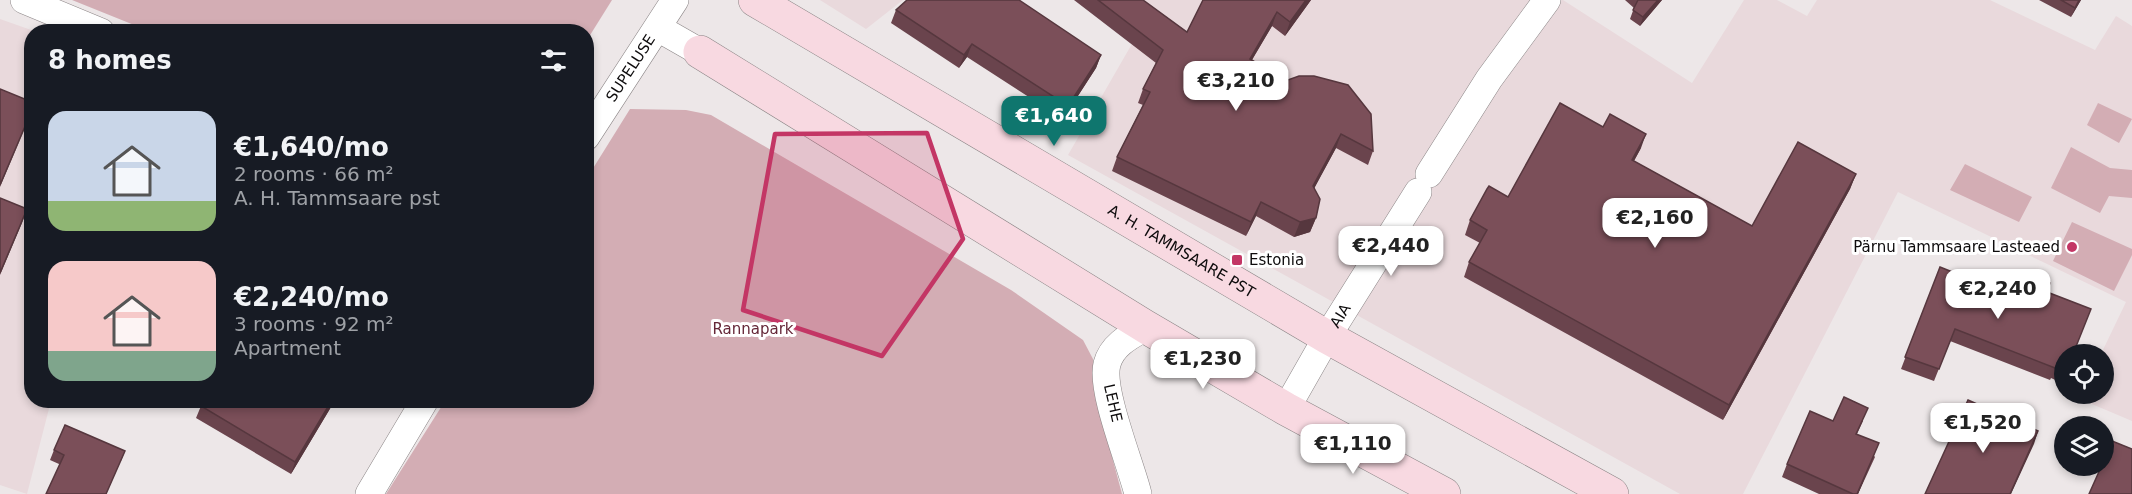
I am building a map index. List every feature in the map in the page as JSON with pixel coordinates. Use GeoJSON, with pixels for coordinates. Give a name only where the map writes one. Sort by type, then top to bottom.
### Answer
{"type":"FeatureCollection","features":[{"type":"Feature","properties":{"kind":"street"},"geometry":{"type":"LineString","coordinates":[[24,0],[82,24]]}},
{"type":"Feature","properties":{"kind":"street","name":"SUPELUSE"},"geometry":{"type":"LineString","coordinates":[[594,125],[675,0]]}},
{"type":"Feature","properties":{"kind":"street","name":"A. H. TAMMSAARE PST"},"geometry":{"type":"LineString","coordinates":[[754,0],[1327,337],[1603,492]]}},
{"type":"Feature","properties":{"kind":"street","name":"AIA"},"geometry":{"type":"LineString","coordinates":[[1286,409],[1327,337],[1489,79],[1547,0]]}},
{"type":"Feature","properties":{"kind":"street"},"geometry":{"type":"LineString","coordinates":[[658,28],[1146,327],[1286,409],[1444,494]]}},
{"type":"Feature","properties":{"kind":"street","name":"LEHE"},"geometry":{"type":"LineString","coordinates":[[1138,494],[1107,388],[1107,364],[1119,343],[1146,327]]}},
{"type":"Feature","properties":{"kind":"street"},"geometry":{"type":"LineString","coordinates":[[369,494],[420,408]]}},
{"type":"Feature","properties":{"kind":"highlighted area"},"geometry":{"type":"Polygon","coordinates":[[[927,133],[963,239],[882,356],[743,310],[775,134],[927,133]]]}},
{"type":"Feature","properties":{"kind":"shaded area"},"geometry":{"type":"Polygon","coordinates":[[[820,0],[903,0],[866,29],[820,0]]]}},
{"type":"Feature","properties":{"kind":"shaded area"},"geometry":{"type":"Polygon","coordinates":[[[1127,0],[1563,0],[1692,83],[1744,0],[1777,0],[1807,16],[1817,0],[1990,0],[2095,50],[2116,16],[2132,26],[2132,421],[2092,404],[2114,404],[2114,344],[2106,344],[2126,302],[1898,192],[1743,494],[1680,494],[1068,155],[1148,16],[1127,0]]]}},
{"type":"Feature","properties":{"kind":"shaded area"},"geometry":{"type":"Polygon","coordinates":[[[0,19],[24,27],[24,408],[49,408],[27,494],[0,485],[0,19]]]}},
{"type":"Feature","properties":{"kind":"green space"},"geometry":{"type":"Polygon","coordinates":[[[72,0],[612,0],[594,29],[594,24],[132,24],[72,0]]]}},
{"type":"Feature","properties":{"kind":"green space"},"geometry":{"type":"Polygon","coordinates":[[[2098,103],[2132,119],[2119,143],[2087,125],[2098,103]]]}},
{"type":"Feature","properties":{"kind":"green space","name":"Rannapark"},"geometry":{"type":"Polygon","coordinates":[[[630,109],[686,110],[711,115],[1011,290],[1083,340],[1093,359],[1104,427],[1122,494],[386,494],[441,408],[594,408],[594,167],[630,109]]]}},
{"type":"Feature","properties":{"kind":"green space"},"geometry":{"type":"Polygon","coordinates":[[[2071,147],[2110,168],[2132,170],[2132,198],[2109,196],[2100,213],[2051,188],[2071,147]]]}},
{"type":"Feature","properties":{"kind":"green space"},"geometry":{"type":"Polygon","coordinates":[[[1965,164],[2032,197],[2019,222],[1950,190],[1965,164]]]}},
{"type":"Feature","properties":{"kind":"green space"},"geometry":{"type":"Polygon","coordinates":[[[2072,222],[2132,249],[2132,255],[2114,291],[2053,261],[2072,222]]]}},
{"type":"Feature","properties":{"kind":"building"},"geometry":{"type":"Polygon","coordinates":[[[907,0],[1019,0],[1101,55],[1068,106],[972,44],[964,55],[896,10],[907,0]]]}},
{"type":"Feature","properties":{"kind":"building"},"geometry":{"type":"Polygon","coordinates":[[[1098,0],[1143,0],[1187,32],[1203,0],[1306,0],[1290,22],[1277,12],[1250,59],[1260,65],[1250,78],[1282,77],[1288,80],[1299,76],[1314,76],[1348,85],[1371,114],[1373,151],[1341,134],[1313,186],[1320,199],[1316,218],[1300,222],[1261,202],[1251,222],[1117,157],[1150,92],[1143,89],[1163,50],[1098,0]]]}},
{"type":"Feature","properties":{"kind":"building"},"geometry":{"type":"Polygon","coordinates":[[[1638,0],[1658,0],[1643,17],[1633,10],[1638,0]]]}},
{"type":"Feature","properties":{"kind":"building"},"geometry":{"type":"Polygon","coordinates":[[[2061,0],[2079,0],[2075,8],[2061,0]]]}},
{"type":"Feature","properties":{"kind":"building"},"geometry":{"type":"Polygon","coordinates":[[[0,89],[24,99],[24,129],[0,185],[0,89]]]}},
{"type":"Feature","properties":{"kind":"building"},"geometry":{"type":"Polygon","coordinates":[[[1560,103],[1603,127],[1610,114],[1646,134],[1632,160],[1752,226],[1798,142],[1856,174],[1729,405],[1469,262],[1487,230],[1470,220],[1487,189],[1489,186],[1508,197],[1560,103]]]}},
{"type":"Feature","properties":{"kind":"building"},"geometry":{"type":"Polygon","coordinates":[[[0,198],[24,208],[24,216],[0,273],[0,198]]]}},
{"type":"Feature","properties":{"kind":"building"},"geometry":{"type":"Polygon","coordinates":[[[1940,267],[2012,296],[2021,272],[2050,283],[2047,292],[2091,309],[2077,344],[2054,344],[2054,368],[1955,329],[1939,369],[1905,357],[1940,267]]]}},
{"type":"Feature","properties":{"kind":"building"},"geometry":{"type":"Polygon","coordinates":[[[1844,397],[1868,408],[1856,434],[1879,443],[1857,494],[1787,464],[1810,411],[1833,421],[1844,397]]]}},
{"type":"Feature","properties":{"kind":"building"},"geometry":{"type":"Polygon","coordinates":[[[1968,400],[2038,431],[2010,494],[1925,494],[1968,400]]]}},
{"type":"Feature","properties":{"kind":"building"},"geometry":{"type":"Polygon","coordinates":[[[204,408],[327,408],[295,462],[204,408]]]}},
{"type":"Feature","properties":{"kind":"building"},"geometry":{"type":"Polygon","coordinates":[[[65,425],[125,451],[106,494],[46,494],[64,455],[54,450],[65,425]]]}},
{"type":"Feature","properties":{"kind":"building"},"geometry":{"type":"Polygon","coordinates":[[[2114,442],[2132,449],[2132,494],[2089,494],[2097,476],[2114,476],[2114,442]]]}},
{"type":"Feature","properties":{"kind":"place","name":"Pärnu Tammsaare Lasteaed"},"geometry":{"type":"Point","coordinates":[2072,247]}},
{"type":"Feature","properties":{"kind":"place","name":"Estonia"},"geometry":{"type":"Point","coordinates":[1237,260]}}]}
